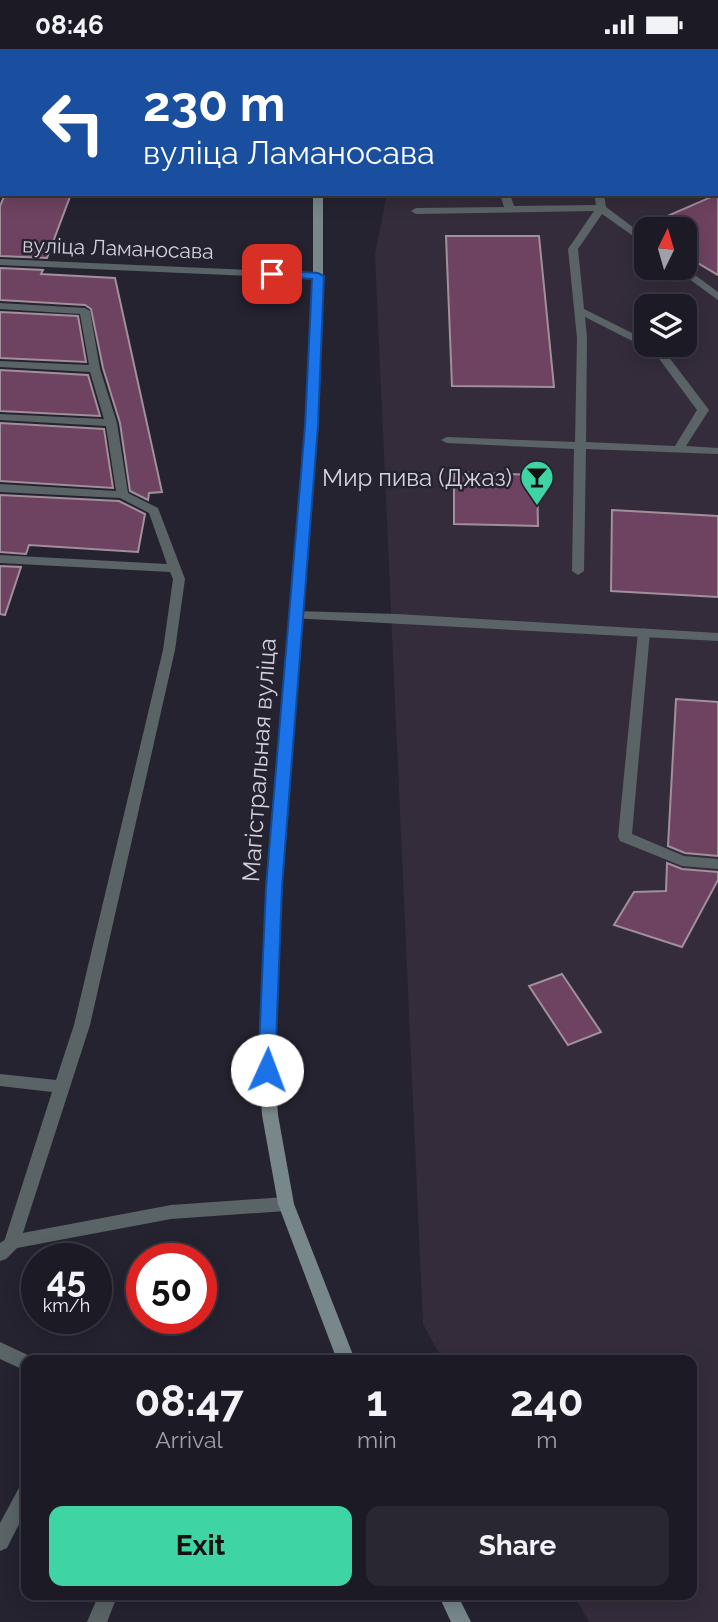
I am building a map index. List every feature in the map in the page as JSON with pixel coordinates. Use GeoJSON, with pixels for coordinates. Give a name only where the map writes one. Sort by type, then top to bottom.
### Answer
{"type":"FeatureCollection","features":[{"type":"Feature","properties":{"kind":"main road","name":"Магістральная вуліца"},"geometry":{"type":"LineString","coordinates":[[317,196],[318,276],[312,426],[274,887],[267,1070],[270,1115],[286,1204],[344,1355]]}},
{"type":"Feature","properties":{"kind":"main road"},"geometry":{"type":"LineString","coordinates":[[450,1600],[461,1622]]}},
{"type":"Feature","properties":{"kind":"street"},"geometry":{"type":"LineString","coordinates":[[506,196],[510,209]]}},
{"type":"Feature","properties":{"kind":"street"},"geometry":{"type":"LineString","coordinates":[[578,571],[582,338],[573,249],[601,208],[599,196]]}},
{"type":"Feature","properties":{"kind":"street"},"geometry":{"type":"LineString","coordinates":[[416,211],[601,208],[634,233]]}},
{"type":"Feature","properties":{"kind":"street","name":"вуліца Ламаносава"},"geometry":{"type":"LineString","coordinates":[[0,262],[318,276]]}},
{"type":"Feature","properties":{"kind":"street"},"geometry":{"type":"LineString","coordinates":[[695,280],[718,297]]}},
{"type":"Feature","properties":{"kind":"street"},"geometry":{"type":"LineString","coordinates":[[0,306],[85,311],[95,369],[111,423],[122,495]]}},
{"type":"Feature","properties":{"kind":"street"},"geometry":{"type":"LineString","coordinates":[[579,310],[634,338]]}},
{"type":"Feature","properties":{"kind":"street"},"geometry":{"type":"LineString","coordinates":[[663,357],[703,410],[679,449]]}},
{"type":"Feature","properties":{"kind":"street"},"geometry":{"type":"LineString","coordinates":[[0,364],[95,369]]}},
{"type":"Feature","properties":{"kind":"street"},"geometry":{"type":"LineString","coordinates":[[0,417],[111,423]]}},
{"type":"Feature","properties":{"kind":"street"},"geometry":{"type":"LineString","coordinates":[[447,440],[718,451]]}},
{"type":"Feature","properties":{"kind":"street"},"geometry":{"type":"LineString","coordinates":[[0,488],[122,495],[154,511],[179,579],[169,650],[82,1025],[6,1248]]}},
{"type":"Feature","properties":{"kind":"street"},"geometry":{"type":"LineString","coordinates":[[0,559],[175,568]]}},
{"type":"Feature","properties":{"kind":"street"},"geometry":{"type":"LineString","coordinates":[[295,615],[397,618],[718,637]]}},
{"type":"Feature","properties":{"kind":"street"},"geometry":{"type":"LineString","coordinates":[[644,632],[625,837],[682,861],[718,864]]}},
{"type":"Feature","properties":{"kind":"street"},"geometry":{"type":"LineString","coordinates":[[0,1080],[62,1087]]}},
{"type":"Feature","properties":{"kind":"street"},"geometry":{"type":"LineString","coordinates":[[6,1248],[171,1212],[286,1204]]}},
{"type":"Feature","properties":{"kind":"street"},"geometry":{"type":"LineString","coordinates":[[0,1350],[21,1360]]}},
{"type":"Feature","properties":{"kind":"street"},"geometry":{"type":"LineString","coordinates":[[0,1542],[21,1502]]}},
{"type":"Feature","properties":{"kind":"street"},"geometry":{"type":"LineString","coordinates":[[97,1622],[106,1600]]}},
{"type":"Feature","properties":{"kind":"shaded area"},"geometry":{"type":"Polygon","coordinates":[[[387,196],[718,196],[718,1622],[589,1622],[576,1600],[697,1600],[697,1355],[440,1355],[423,1324],[375,254],[387,196]]]}},
{"type":"Feature","properties":{"kind":"building"},"geometry":{"type":"Polygon","coordinates":[[[4,196],[70,196],[47,258],[0,256],[0,206],[4,196]]]}},
{"type":"Feature","properties":{"kind":"building"},"geometry":{"type":"Polygon","coordinates":[[[713,196],[718,196],[718,275],[697,263],[697,217],[665,217],[713,196]]]}},
{"type":"Feature","properties":{"kind":"building"},"geometry":{"type":"Polygon","coordinates":[[[446,236],[539,236],[554,387],[452,386],[446,236]]]}},
{"type":"Feature","properties":{"kind":"building"},"geometry":{"type":"Polygon","coordinates":[[[0,268],[43,270],[41,274],[115,278],[162,492],[149,493],[148,500],[130,491],[120,423],[103,368],[91,309],[85,305],[0,300],[0,268]]]}},
{"type":"Feature","properties":{"kind":"building"},"geometry":{"type":"Polygon","coordinates":[[[0,312],[78,316],[86,362],[0,358],[0,312]]]}},
{"type":"Feature","properties":{"kind":"building"},"geometry":{"type":"Polygon","coordinates":[[[0,370],[88,375],[100,416],[0,411],[0,370]]]}},
{"type":"Feature","properties":{"kind":"building"},"geometry":{"type":"Polygon","coordinates":[[[0,423],[104,429],[113,488],[0,481],[0,423]]]}},
{"type":"Feature","properties":{"kind":"building"},"geometry":{"type":"Polygon","coordinates":[[[454,472],[537,475],[538,526],[454,524],[454,472]]]}},
{"type":"Feature","properties":{"kind":"building"},"geometry":{"type":"Polygon","coordinates":[[[0,495],[119,501],[145,514],[138,552],[29,545],[26,554],[0,552],[0,495]]]}},
{"type":"Feature","properties":{"kind":"building"},"geometry":{"type":"Polygon","coordinates":[[[612,510],[718,516],[718,597],[611,591],[612,510]]]}},
{"type":"Feature","properties":{"kind":"building"},"geometry":{"type":"Polygon","coordinates":[[[0,566],[21,567],[5,615],[0,614],[0,566]]]}},
{"type":"Feature","properties":{"kind":"building"},"geometry":{"type":"Polygon","coordinates":[[[676,699],[718,702],[718,856],[685,853],[668,846],[676,699]]]}},
{"type":"Feature","properties":{"kind":"building"},"geometry":{"type":"Polygon","coordinates":[[[667,863],[682,869],[718,872],[718,880],[682,947],[614,925],[634,892],[666,891],[667,863]]]}},
{"type":"Feature","properties":{"kind":"building"},"geometry":{"type":"Polygon","coordinates":[[[562,974],[601,1032],[568,1045],[529,986],[562,974]]]}},
{"type":"Feature","properties":{"kind":"place","name":"Мир пива (Джаз)"},"geometry":{"type":"Point","coordinates":[537,507]}},
{"type":"Feature","properties":{"kind":"route"},"geometry":{"type":"LineString","coordinates":[[267,1070],[274,887],[297,581],[312,426],[318,276],[272,274]]}}]}
